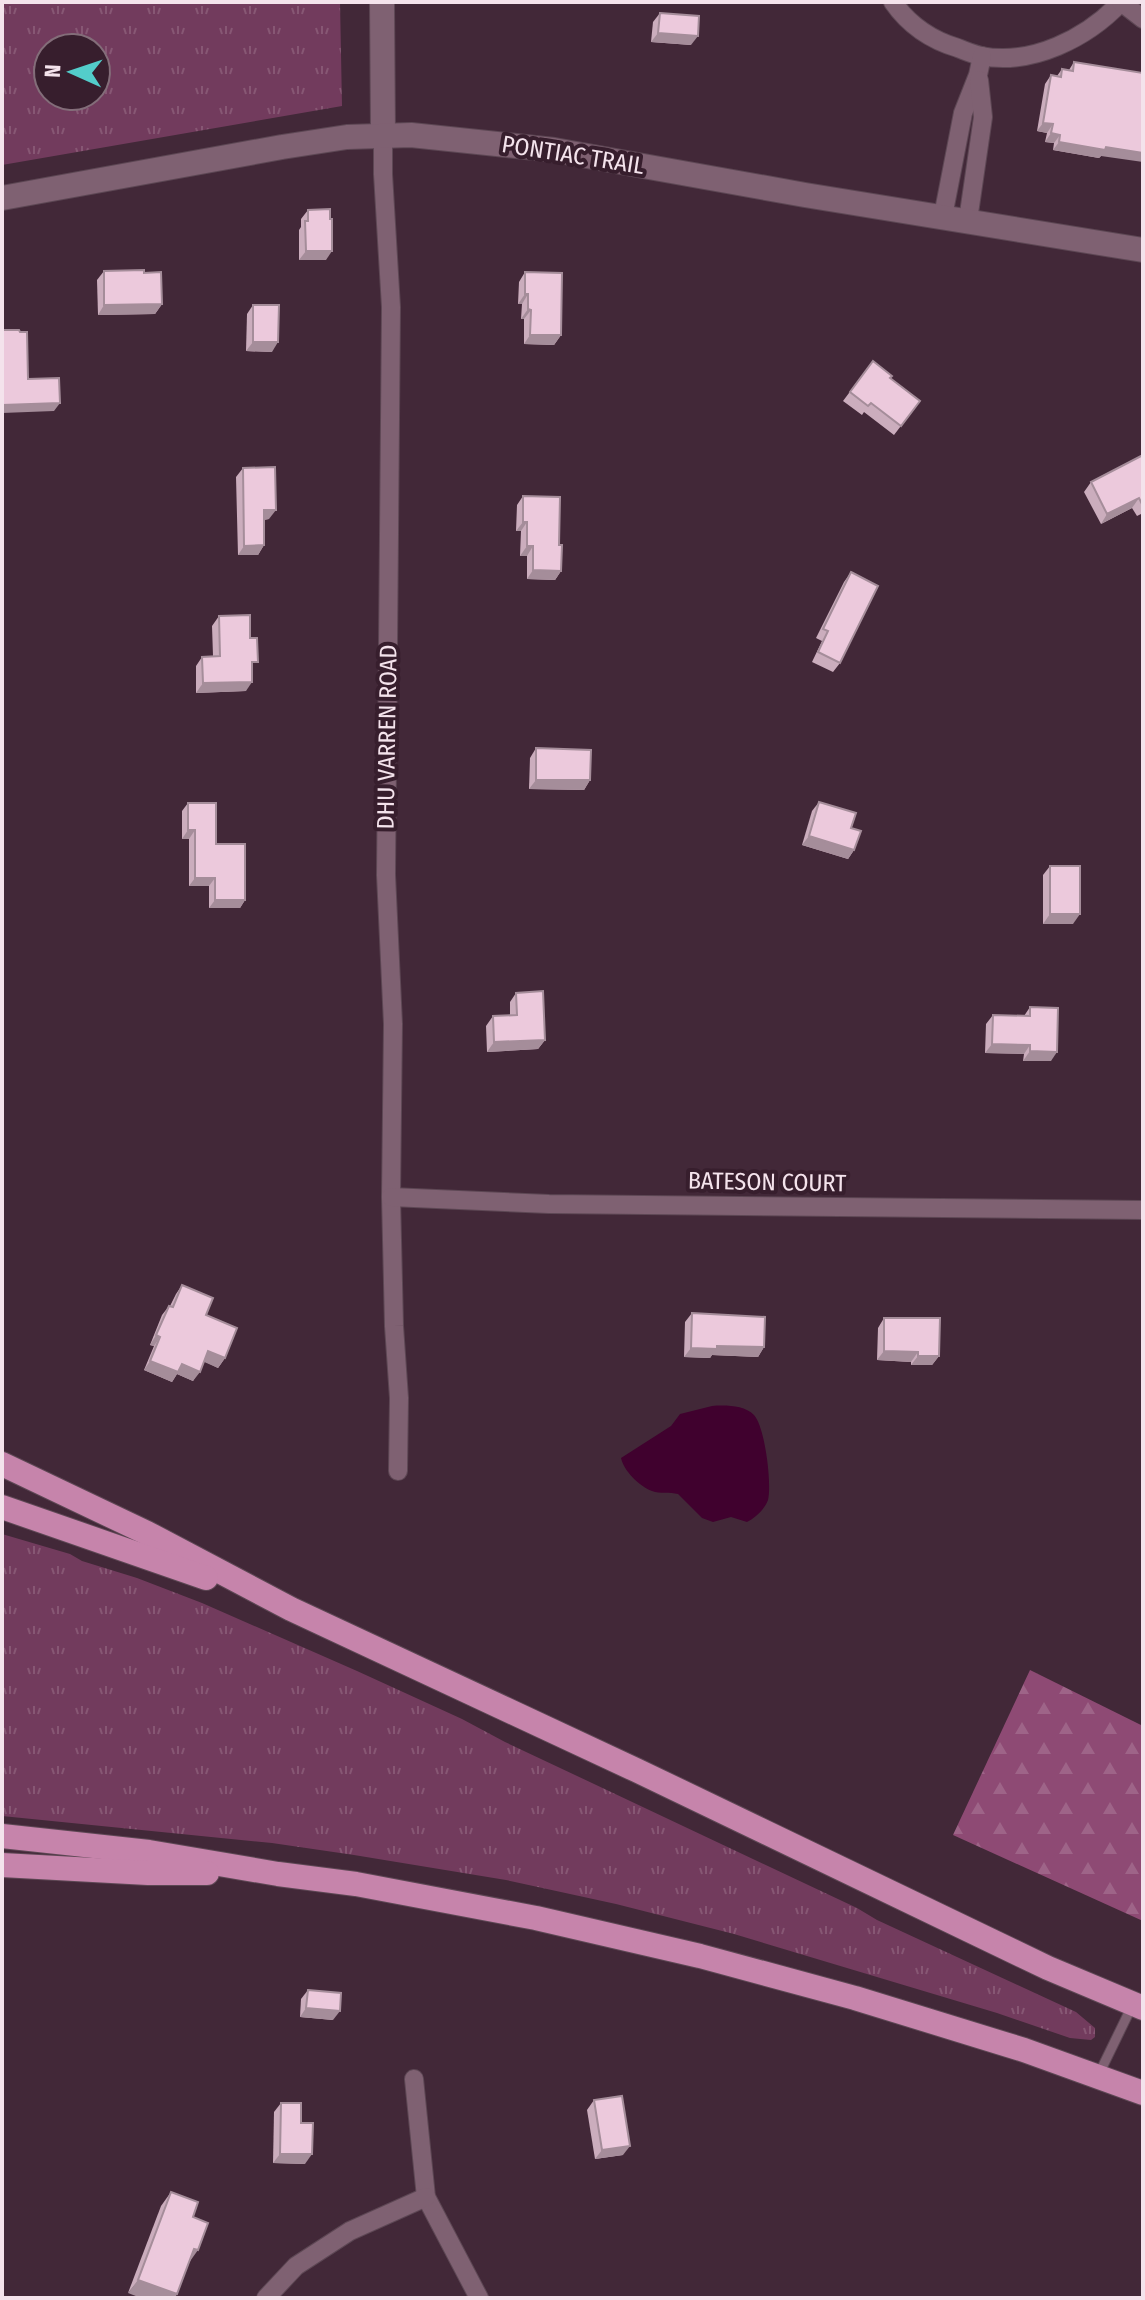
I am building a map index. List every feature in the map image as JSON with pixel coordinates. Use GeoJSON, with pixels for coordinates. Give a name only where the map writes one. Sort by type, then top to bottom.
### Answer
{"type":"FeatureCollection","features":[{"type":"Feature","properties":{"kind":"highway"},"geometry":{"type":"LineString","coordinates":[[2,1464],[147,1533],[291,1609],[1048,1968],[1138,2006]]}},
{"type":"Feature","properties":{"kind":"highway"},"geometry":{"type":"LineString","coordinates":[[2,1507],[291,1609]]}},
{"type":"Feature","properties":{"kind":"highway"},"geometry":{"type":"LineString","coordinates":[[2,1836],[149,1852],[356,1884],[536,1918],[700,1956],[869,2002],[1024,2050],[1143,2093]]}},
{"type":"Feature","properties":{"kind":"highway"},"geometry":{"type":"LineString","coordinates":[[2,1865],[148,1873],[278,1874]]}},
{"type":"Feature","properties":{"kind":"main road","name":"DHU VARREN ROAD"},"geometry":{"type":"LineString","coordinates":[[382,2],[383,135]]}},
{"type":"Feature","properties":{"kind":"main road","name":"PONTIAC TRAIL"},"geometry":{"type":"LineString","coordinates":[[2,198],[347,137],[433,136],[554,150],[1143,250]]}},
{"type":"Feature","properties":{"kind":"street"},"geometry":{"type":"LineString","coordinates":[[893,2],[919,30],[947,45],[982,56],[1012,57],[1045,51],[1069,42],[1092,29],[1121,2],[1143,19]]}},
{"type":"Feature","properties":{"kind":"street"},"geometry":{"type":"LineString","coordinates":[[943,216],[963,113],[982,56]]}},
{"type":"Feature","properties":{"kind":"street"},"geometry":{"type":"LineString","coordinates":[[968,220],[983,117],[978,75]]}},
{"type":"Feature","properties":{"kind":"street","name":"DHU VARREN ROAD"},"geometry":{"type":"LineString","coordinates":[[383,135],[391,307],[386,861],[393,1024],[391,1197],[399,1398],[398,1471]]}},
{"type":"Feature","properties":{"kind":"street","name":"BATESON COURT"},"geometry":{"type":"LineString","coordinates":[[391,1197],[549,1204],[1143,1210]]}},
{"type":"Feature","properties":{"kind":"street"},"geometry":{"type":"LineString","coordinates":[[414,2079],[426,2197],[479,2298]]}},
{"type":"Feature","properties":{"kind":"street"},"geometry":{"type":"LineString","coordinates":[[266,2298],[296,2266],[350,2231],[426,2197]]}},
{"type":"Feature","properties":{"kind":"lane"},"geometry":{"type":"LineString","coordinates":[[1098,2076],[1138,2006]]}},
{"type":"Feature","properties":{"kind":"green space"},"geometry":{"type":"Polygon","coordinates":[[[2,2],[340,2],[342,106],[2,165],[2,2]]]}},
{"type":"Feature","properties":{"kind":"green space"},"geometry":{"type":"Polygon","coordinates":[[[2,1534],[70,1554],[202,1603],[462,1719],[877,1920],[1076,2012],[1095,2028],[1095,2037],[1091,2040],[1070,2038],[734,1934],[506,1880],[272,1843],[2,1816],[2,1534]]]}},
{"type":"Feature","properties":{"kind":"green space"},"geometry":{"type":"Polygon","coordinates":[[[1030,1670],[1143,1726],[1143,1921],[953,1835],[1030,1670]]]}},
{"type":"Feature","properties":{"kind":"shaded area"},"geometry":{"type":"Polygon","coordinates":[[[712,1406],[740,1407],[758,1421],[764,1443],[769,1492],[765,1507],[747,1522],[731,1517],[713,1522],[702,1518],[678,1494],[655,1492],[642,1486],[629,1473],[621,1458],[671,1426],[680,1414],[712,1406]]]}},
{"type":"Feature","properties":{"kind":"building"},"geometry":{"type":"Polygon","coordinates":[[[660,13],[699,16],[698,36],[658,33],[660,13]]]}},
{"type":"Feature","properties":{"kind":"building"},"geometry":{"type":"Polygon","coordinates":[[[1074,62],[1143,73],[1143,153],[1059,142],[1060,135],[1051,133],[1053,124],[1043,123],[1051,75],[1061,77],[1062,69],[1073,71],[1074,62]]]}},
{"type":"Feature","properties":{"kind":"building"},"geometry":{"type":"Polygon","coordinates":[[[330,209],[332,251],[306,251],[305,221],[308,221],[308,210],[330,209]]]}},
{"type":"Feature","properties":{"kind":"building"},"geometry":{"type":"Polygon","coordinates":[[[144,270],[144,273],[161,272],[162,304],[104,305],[104,271],[144,270]]]}},
{"type":"Feature","properties":{"kind":"building"},"geometry":{"type":"Polygon","coordinates":[[[525,272],[562,273],[561,335],[530,335],[531,310],[528,309],[528,294],[525,294],[525,272]]]}},
{"type":"Feature","properties":{"kind":"building"},"geometry":{"type":"Polygon","coordinates":[[[253,305],[279,305],[278,342],[253,342],[253,305]]]}},
{"type":"Feature","properties":{"kind":"building"},"geometry":{"type":"Polygon","coordinates":[[[2,330],[27,332],[28,379],[59,378],[60,403],[3,405],[2,417],[2,330]]]}},
{"type":"Feature","properties":{"kind":"building"},"geometry":{"type":"Polygon","coordinates":[[[873,361],[920,401],[901,426],[871,403],[868,406],[850,392],[873,361]]]}},
{"type":"Feature","properties":{"kind":"building"},"geometry":{"type":"Polygon","coordinates":[[[1143,455],[1143,506],[1139,498],[1107,514],[1091,482],[1143,455]]]}},
{"type":"Feature","properties":{"kind":"building"},"geometry":{"type":"Polygon","coordinates":[[[275,467],[276,510],[264,510],[264,545],[244,546],[243,468],[275,467]]]}},
{"type":"Feature","properties":{"kind":"building"},"geometry":{"type":"Polygon","coordinates":[[[523,496],[560,497],[561,571],[533,570],[533,546],[527,546],[527,522],[523,522],[523,496]]]}},
{"type":"Feature","properties":{"kind":"building"},"geometry":{"type":"Polygon","coordinates":[[[851,572],[878,586],[840,663],[818,652],[828,631],[823,629],[851,572]]]}},
{"type":"Feature","properties":{"kind":"building"},"geometry":{"type":"Polygon","coordinates":[[[250,615],[250,638],[257,638],[258,662],[252,662],[252,682],[203,683],[202,657],[220,656],[219,616],[250,615]]]}},
{"type":"Feature","properties":{"kind":"building"},"geometry":{"type":"Polygon","coordinates":[[[536,748],[591,750],[590,780],[536,780],[536,748]]]}},
{"type":"Feature","properties":{"kind":"building"},"geometry":{"type":"Polygon","coordinates":[[[819,802],[856,813],[851,828],[861,831],[854,850],[809,836],[819,802]]]}},
{"type":"Feature","properties":{"kind":"building"},"geometry":{"type":"Polygon","coordinates":[[[188,803],[216,803],[216,844],[245,844],[245,900],[215,900],[215,878],[195,878],[195,830],[188,830],[188,803]]]}},
{"type":"Feature","properties":{"kind":"building"},"geometry":{"type":"Polygon","coordinates":[[[1050,866],[1080,866],[1080,914],[1050,914],[1050,866]]]}},
{"type":"Feature","properties":{"kind":"building"},"geometry":{"type":"Polygon","coordinates":[[[543,991],[545,1040],[494,1042],[493,1016],[517,1015],[516,993],[543,991]]]}},
{"type":"Feature","properties":{"kind":"building"},"geometry":{"type":"Polygon","coordinates":[[[1030,1007],[1058,1008],[1057,1052],[1030,1051],[1030,1045],[992,1044],[993,1015],[1030,1016],[1030,1007]]]}},
{"type":"Feature","properties":{"kind":"building"},"geometry":{"type":"Polygon","coordinates":[[[182,1285],[213,1298],[206,1315],[237,1328],[225,1358],[208,1351],[200,1372],[182,1364],[178,1372],[150,1361],[160,1337],[156,1335],[182,1285]]]}},
{"type":"Feature","properties":{"kind":"building"},"geometry":{"type":"Polygon","coordinates":[[[692,1313],[765,1317],[764,1347],[691,1348],[692,1313]]]}},
{"type":"Feature","properties":{"kind":"building"},"geometry":{"type":"Polygon","coordinates":[[[884,1318],[940,1318],[939,1356],[884,1351],[884,1318]]]}},
{"type":"Feature","properties":{"kind":"building"},"geometry":{"type":"Polygon","coordinates":[[[308,1990],[341,1993],[340,2011],[306,2008],[308,1990]]]}},
{"type":"Feature","properties":{"kind":"building"},"geometry":{"type":"Polygon","coordinates":[[[622,2096],[630,2146],[602,2150],[594,2100],[622,2096]]]}},
{"type":"Feature","properties":{"kind":"building"},"geometry":{"type":"Polygon","coordinates":[[[281,2103],[301,2103],[301,2123],[313,2123],[312,2154],[280,2154],[281,2103]]]}},
{"type":"Feature","properties":{"kind":"building"},"geometry":{"type":"Polygon","coordinates":[[[171,2192],[198,2202],[193,2217],[208,2223],[198,2250],[194,2249],[177,2294],[138,2280],[171,2192]]]}}]}
